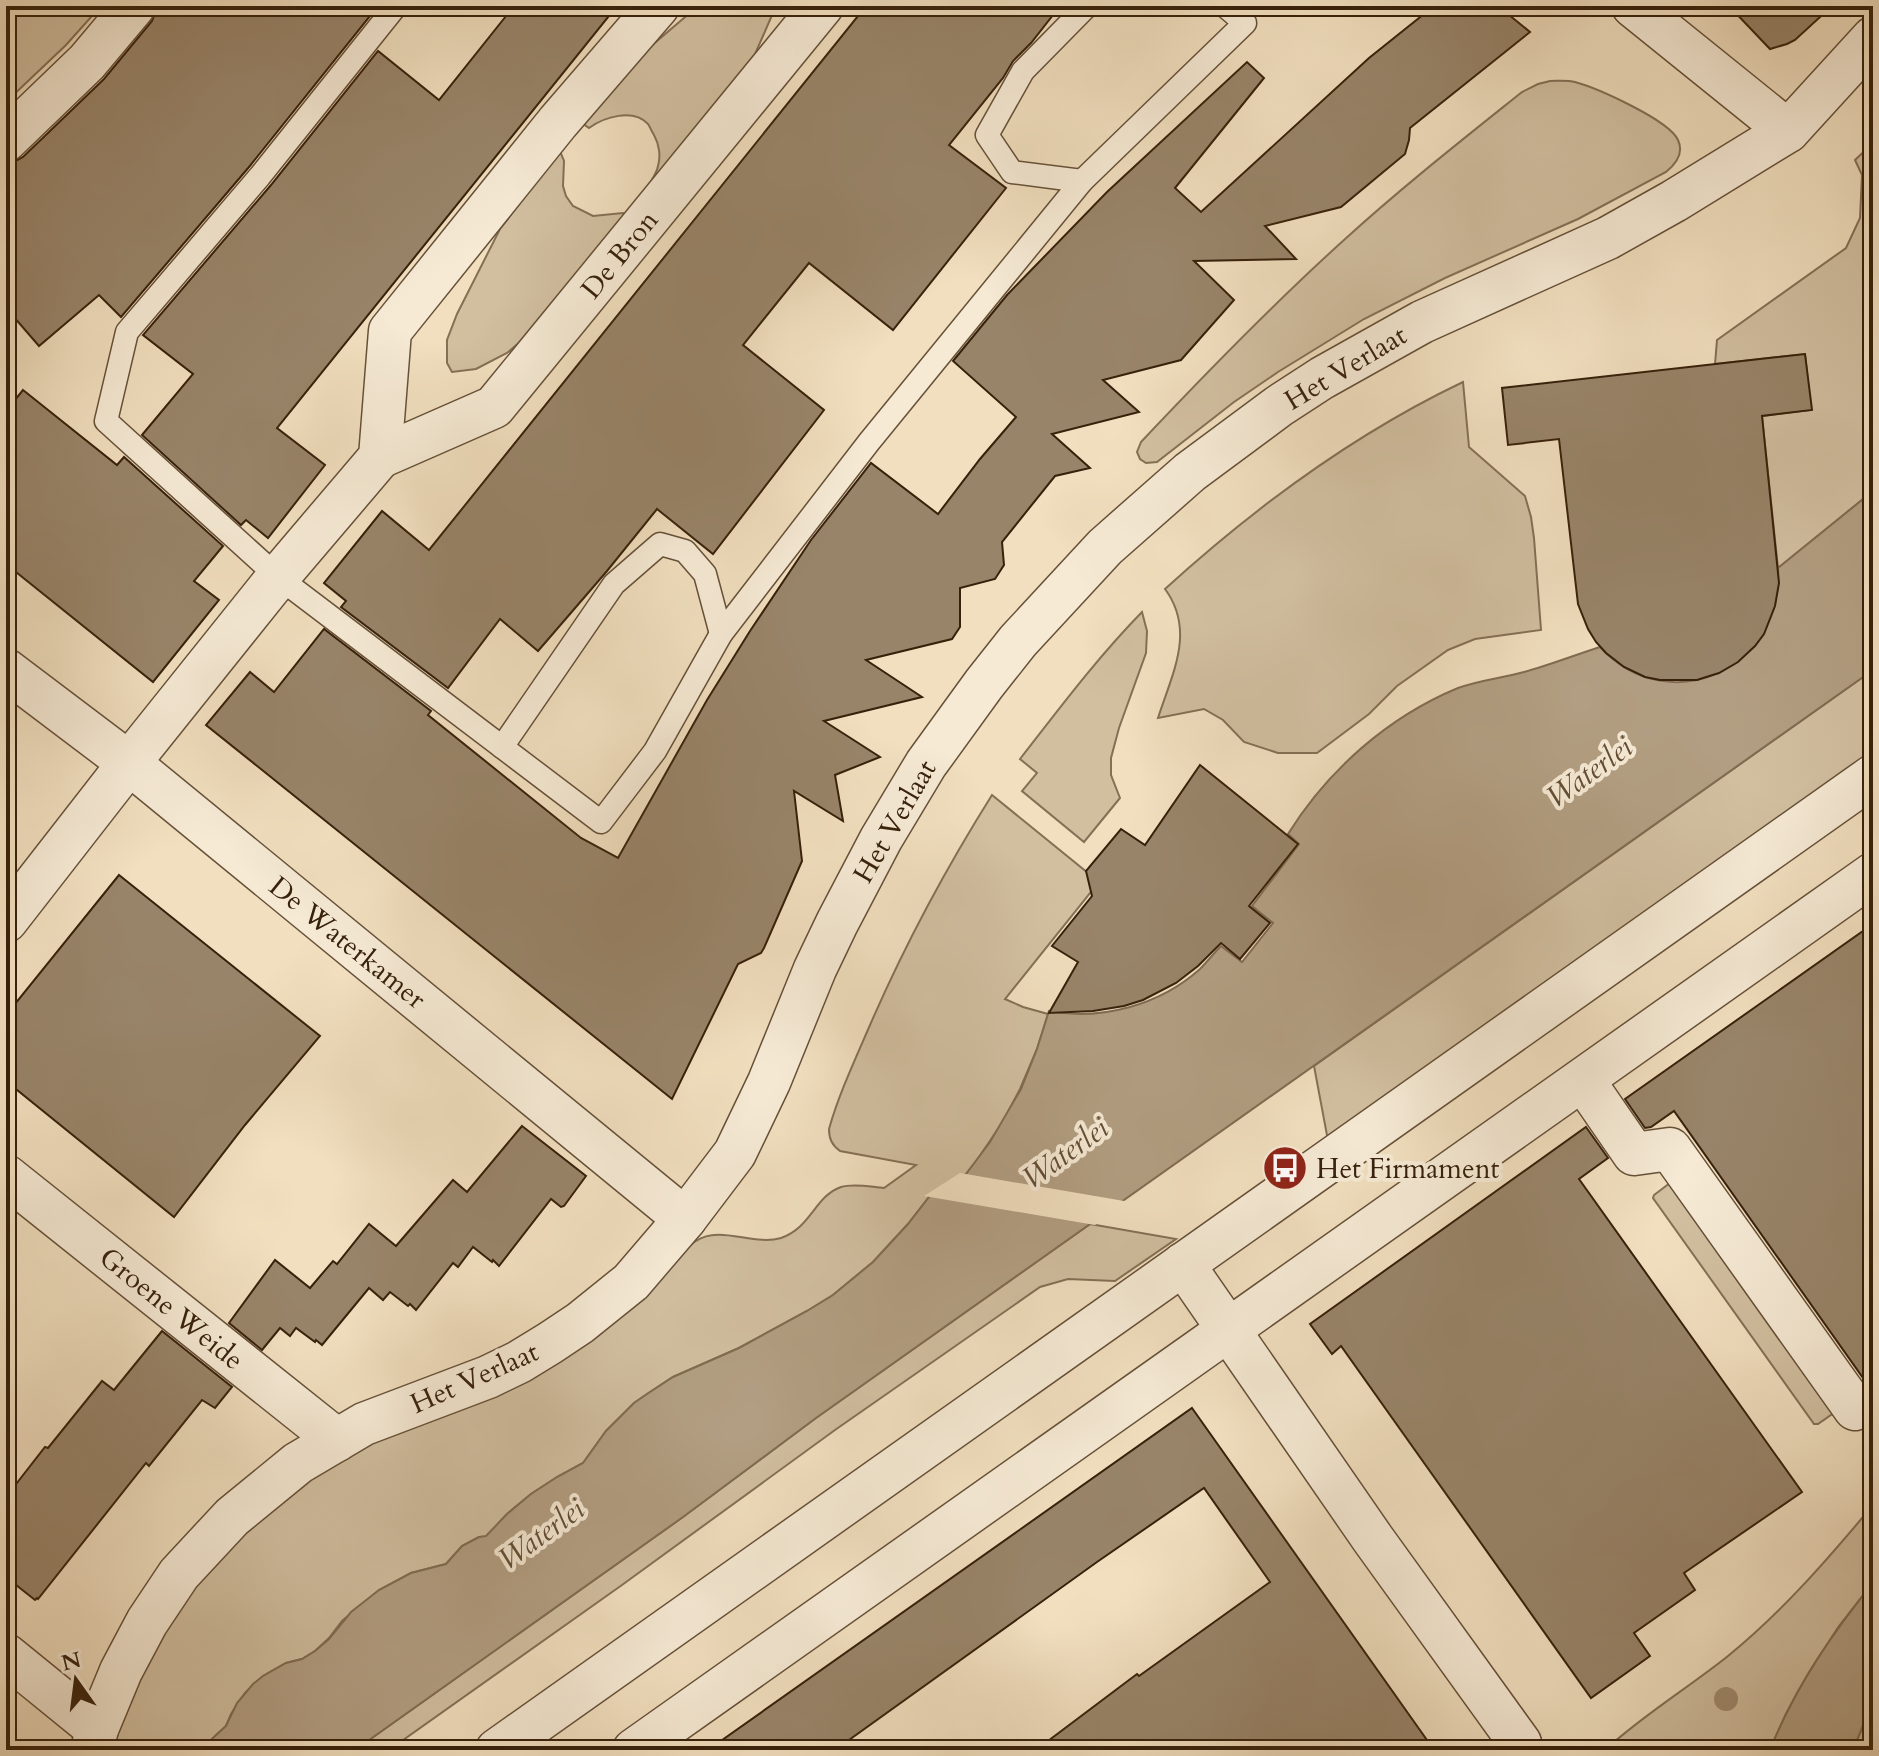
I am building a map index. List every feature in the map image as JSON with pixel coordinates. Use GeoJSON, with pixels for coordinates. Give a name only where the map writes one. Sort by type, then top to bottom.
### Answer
{"type":"FeatureCollection","features":[{"type":"Feature","properties":{"kind":"street"},"geometry":{"type":"LineString","coordinates":[[6,140],[87,62],[134,6]]}},
{"type":"Feature","properties":{"kind":"street"},"geometry":{"type":"LineString","coordinates":[[380,457],[390,331],[558,122],[658,6]]}},
{"type":"Feature","properties":{"kind":"street","name":"De Bron"},"geometry":{"type":"LineString","coordinates":[[129,763],[278,577],[380,457],[494,407],[822,6]]}},
{"type":"Feature","properties":{"kind":"street"},"geometry":{"type":"LineString","coordinates":[[1633,6],[1788,131]]}},
{"type":"Feature","properties":{"kind":"street","name":"Het Verlaat"},"geometry":{"type":"LineString","coordinates":[[95,1739],[121,1671],[147,1622],[187,1565],[232,1517],[298,1463],[364,1424],[488,1377],[550,1343],[631,1282],[685,1219],[735,1153],[837,923],[926,764],[1018,641],[1105,547],[1190,472],[1322,378],[1422,322],[1608,238],[1788,131],[1873,38]]}},
{"type":"Feature","properties":{"kind":"street","name":"De Waterkamer"},"geometry":{"type":"LineString","coordinates":[[6,670],[129,763],[685,1219]]}},
{"type":"Feature","properties":{"kind":"street"},"geometry":{"type":"LineString","coordinates":[[6,921],[129,763]]}},
{"type":"Feature","properties":{"kind":"street"},"geometry":{"type":"LineString","coordinates":[[497,1750],[1873,776]]}},
{"type":"Feature","properties":{"kind":"street"},"geometry":{"type":"LineString","coordinates":[[634,1750],[1873,874]]}},
{"type":"Feature","properties":{"kind":"street"},"geometry":{"type":"LineString","coordinates":[[1583,1080],[1634,1154],[1670,1149],[1855,1409]]}},
{"type":"Feature","properties":{"kind":"street","name":"Groene Weide"},"geometry":{"type":"LineString","coordinates":[[6,1176],[337,1440]]}},
{"type":"Feature","properties":{"kind":"street"},"geometry":{"type":"LineString","coordinates":[[1183,1264],[1373,1539],[1520,1743],[1510,1750]]}},
{"type":"Feature","properties":{"kind":"street"},"geometry":{"type":"LineString","coordinates":[[6,1655],[95,1739]]}},
{"type":"Feature","properties":{"kind":"lane"},"geometry":{"type":"LineString","coordinates":[[396,6],[260,176],[127,332],[106,421],[278,577],[601,822],[655,751],[721,634],[869,442],[1082,181],[1245,23],[1225,6]]}},
{"type":"Feature","properties":{"kind":"lane"},"geometry":{"type":"LineString","coordinates":[[1082,181],[1012,172],[987,135],[1023,71],[1087,6]]}},
{"type":"Feature","properties":{"kind":"lane"},"geometry":{"type":"LineString","coordinates":[[502,747],[614,584],[660,544],[685,551],[705,574],[721,634]]}},
{"type":"Feature","properties":{"kind":"shaded area"},"geometry":{"type":"Polygon","coordinates":[[[6,6],[101,6],[66,45],[6,102],[6,6]]]}},
{"type":"Feature","properties":{"kind":"shaded area"},"geometry":{"type":"Polygon","coordinates":[[[698,6],[776,6],[739,91],[663,190],[650,183],[659,154],[657,142],[642,119],[618,116],[602,120],[589,128],[582,123],[650,47],[698,6]]]}},
{"type":"Feature","properties":{"kind":"shaded area"},"geometry":{"type":"Polygon","coordinates":[[[1550,81],[1585,85],[1661,123],[1678,140],[1680,149],[1676,162],[1666,172],[1578,219],[1445,278],[1364,319],[1234,402],[1157,462],[1146,463],[1140,459],[1137,452],[1141,442],[1318,264],[1410,183],[1522,92],[1550,81]]]}},
{"type":"Feature","properties":{"kind":"shaded area"},"geometry":{"type":"Polygon","coordinates":[[[1873,143],[1873,491],[1778,568],[1762,416],[1811,410],[1805,354],[1715,364],[1717,340],[1846,248],[1860,218],[1862,175],[1855,160],[1873,143]]]}},
{"type":"Feature","properties":{"kind":"shaded area"},"geometry":{"type":"Polygon","coordinates":[[[560,151],[564,161],[563,186],[573,206],[593,216],[623,213],[641,217],[533,331],[507,353],[476,369],[452,372],[447,363],[447,340],[457,314],[500,229],[560,151]]]}},
{"type":"Feature","properties":{"kind":"shaded area"},"geometry":{"type":"Polygon","coordinates":[[[1463,382],[1469,447],[1525,496],[1534,538],[1541,630],[1475,639],[1448,650],[1397,686],[1369,714],[1317,753],[1278,753],[1244,742],[1223,720],[1204,709],[1158,718],[1175,669],[1180,637],[1174,605],[1165,589],[1234,530],[1306,475],[1383,425],[1463,382]]]}},
{"type":"Feature","properties":{"kind":"shaded area"},"geometry":{"type":"Polygon","coordinates":[[[1142,612],[1147,631],[1146,653],[1111,758],[1111,775],[1120,798],[1084,842],[1022,791],[1037,773],[1020,759],[1094,666],[1142,612]]]}},
{"type":"Feature","properties":{"kind":"shaded area"},"geometry":{"type":"Polygon","coordinates":[[[1873,670],[1873,759],[1329,1146],[1314,1066],[1873,670]]]}},
{"type":"Feature","properties":{"kind":"shaded area"},"geometry":{"type":"Polygon","coordinates":[[[992,795],[1099,882],[1005,999],[1048,1014],[1020,1089],[1002,1123],[966,1174],[929,1197],[873,1262],[833,1295],[739,1348],[673,1377],[647,1394],[606,1431],[583,1463],[531,1494],[486,1537],[479,1537],[462,1546],[446,1564],[411,1573],[379,1590],[342,1621],[315,1651],[263,1676],[245,1693],[226,1726],[200,1750],[111,1750],[156,1642],[207,1568],[308,1476],[669,1266],[696,1241],[715,1235],[759,1240],[781,1238],[799,1227],[832,1191],[851,1185],[884,1188],[916,1165],[840,1151],[832,1142],[829,1129],[846,1080],[909,941],[992,795]]]}},
{"type":"Feature","properties":{"kind":"shaded area"},"geometry":{"type":"Polygon","coordinates":[[[1674,1180],[1838,1410],[1818,1424],[1814,1424],[1653,1198],[1674,1180]]]}},
{"type":"Feature","properties":{"kind":"shaded area"},"geometry":{"type":"Polygon","coordinates":[[[1090,1224],[1176,1239],[1115,1281],[1068,1279],[1040,1287],[389,1750],[355,1750],[683,1517],[816,1418],[1090,1224]]]}},
{"type":"Feature","properties":{"kind":"shaded area"},"geometry":{"type":"Polygon","coordinates":[[[1873,1505],[1873,1583],[1839,1626],[1810,1671],[1770,1750],[1605,1750],[1713,1668],[1768,1621],[1873,1505]]]}},
{"type":"Feature","properties":{"kind":"shaded area"},"geometry":{"type":"Polygon","coordinates":[[[1873,1701],[1873,1750],[1853,1750],[1873,1701]]]}},
{"type":"Feature","properties":{"kind":"water","name":"Waterlei"},"geometry":{"type":"Polygon","coordinates":[[[1873,491],[1873,670],[816,1418],[683,1517],[355,1750],[200,1750],[226,1726],[237,1703],[263,1676],[315,1651],[351,1612],[379,1590],[411,1573],[446,1564],[462,1546],[486,1536],[531,1494],[583,1463],[606,1431],[634,1403],[673,1377],[739,1348],[807,1311],[833,1295],[873,1262],[929,1197],[966,1174],[990,1142],[1021,1089],[1049,1011],[1069,1014],[1109,1012],[1148,1001],[1184,982],[1221,946],[1242,962],[1273,923],[1252,906],[1299,844],[1288,834],[1341,767],[1384,730],[1458,688],[1534,669],[1600,647],[1628,669],[1658,680],[1688,681],[1717,673],[1742,657],[1762,633],[1775,603],[1778,568],[1873,491]]]}},
{"type":"Feature","properties":{"kind":"water"},"geometry":{"type":"Polygon","coordinates":[[[1873,1583],[1873,1701],[1853,1750],[1770,1750],[1790,1705],[1815,1662],[1873,1583]]]}},
{"type":"Feature","properties":{"kind":"pier"},"geometry":{"type":"Polygon","coordinates":[[[960,1173],[1130,1202],[1095,1225],[924,1196],[960,1173]]]}},
{"type":"Feature","properties":{"kind":"building"},"geometry":{"type":"Polygon","coordinates":[[[378,6],[249,167],[121,317],[99,295],[39,346],[6,308],[6,163],[23,157],[104,79],[152,21],[157,7],[378,6]]]}},
{"type":"Feature","properties":{"kind":"building"},"geometry":{"type":"Polygon","coordinates":[[[514,6],[617,6],[277,428],[325,465],[268,538],[246,520],[241,525],[142,435],[193,374],[143,335],[271,185],[378,51],[439,100],[514,6]]]}},
{"type":"Feature","properties":{"kind":"building"},"geometry":{"type":"Polygon","coordinates":[[[866,6],[1060,6],[1013,61],[949,145],[1006,188],[893,330],[809,263],[743,345],[824,410],[713,554],[657,509],[538,651],[500,619],[448,688],[341,607],[346,601],[324,583],[382,511],[429,550],[866,6]]]}},
{"type":"Feature","properties":{"kind":"building"},"geometry":{"type":"Polygon","coordinates":[[[1434,6],[1498,6],[1530,32],[1410,128],[1405,154],[1341,207],[1265,226],[1296,259],[1194,261],[1234,300],[1181,360],[1103,380],[1139,412],[1052,434],[1090,468],[1055,476],[1002,542],[1004,565],[995,579],[960,588],[960,627],[952,639],[866,660],[922,697],[824,721],[880,757],[835,775],[843,821],[794,791],[802,861],[764,948],[761,953],[738,964],[672,1099],[206,725],[250,672],[274,692],[324,629],[431,711],[428,715],[581,838],[618,858],[707,700],[750,631],[811,540],[871,463],[938,514],[1016,417],[953,361],[1007,295],[1107,192],[1247,62],[1264,78],[1175,188],[1201,212],[1369,58],[1434,6]]]}},
{"type":"Feature","properties":{"kind":"building"},"geometry":{"type":"Polygon","coordinates":[[[1729,6],[1832,6],[1795,40],[1770,49],[1729,6]]]}},
{"type":"Feature","properties":{"kind":"building"},"geometry":{"type":"Polygon","coordinates":[[[1805,354],[1812,410],[1762,416],[1779,583],[1775,606],[1764,634],[1738,662],[1719,673],[1697,680],[1660,680],[1624,667],[1596,642],[1578,604],[1559,439],[1508,445],[1502,388],[1805,354]]]}},
{"type":"Feature","properties":{"kind":"building"},"geometry":{"type":"Polygon","coordinates":[[[23,390],[117,465],[124,457],[223,546],[194,581],[219,600],[153,682],[6,564],[6,411],[23,390]]]}},
{"type":"Feature","properties":{"kind":"building"},"geometry":{"type":"Polygon","coordinates":[[[1200,765],[1298,844],[1249,906],[1270,923],[1240,959],[1221,943],[1176,983],[1143,1000],[1093,1011],[1049,1013],[1078,962],[1052,946],[1092,896],[1086,871],[1121,829],[1145,845],[1200,765]]]}},
{"type":"Feature","properties":{"kind":"building"},"geometry":{"type":"Polygon","coordinates":[[[119,875],[320,1036],[245,1125],[174,1217],[6,1081],[6,1015],[119,875]]]}},
{"type":"Feature","properties":{"kind":"building"},"geometry":{"type":"Polygon","coordinates":[[[1873,924],[1873,1392],[1674,1111],[1645,1128],[1625,1099],[1873,924]]]}},
{"type":"Feature","properties":{"kind":"building"},"geometry":{"type":"Polygon","coordinates":[[[522,1126],[586,1176],[564,1206],[551,1199],[499,1266],[473,1247],[458,1267],[453,1263],[416,1310],[390,1292],[383,1300],[369,1288],[322,1345],[296,1328],[290,1336],[280,1328],[262,1350],[229,1323],[275,1260],[310,1288],[333,1261],[337,1264],[369,1224],[396,1246],[453,1180],[467,1192],[522,1126]]]}},
{"type":"Feature","properties":{"kind":"building"},"geometry":{"type":"Polygon","coordinates":[[[1586,1127],[1608,1158],[1579,1179],[1802,1492],[1684,1573],[1695,1590],[1634,1633],[1650,1656],[1591,1698],[1341,1346],[1332,1354],[1310,1324],[1586,1127]]]}},
{"type":"Feature","properties":{"kind":"building"},"geometry":{"type":"Polygon","coordinates":[[[162,1331],[232,1387],[215,1408],[202,1400],[149,1466],[146,1463],[35,1600],[6,1577],[6,1497],[102,1381],[114,1390],[162,1331]]]}},
{"type":"Feature","properties":{"kind":"building"},"geometry":{"type":"Polygon","coordinates":[[[1192,1408],[1434,1750],[1036,1750],[1137,1674],[1139,1676],[1270,1582],[1204,1488],[835,1750],[708,1750],[1192,1408]]]}},
{"type":"Feature","properties":{"kind":"place","name":"Het Firmament"},"geometry":{"type":"Point","coordinates":[1285,1168]}}]}
